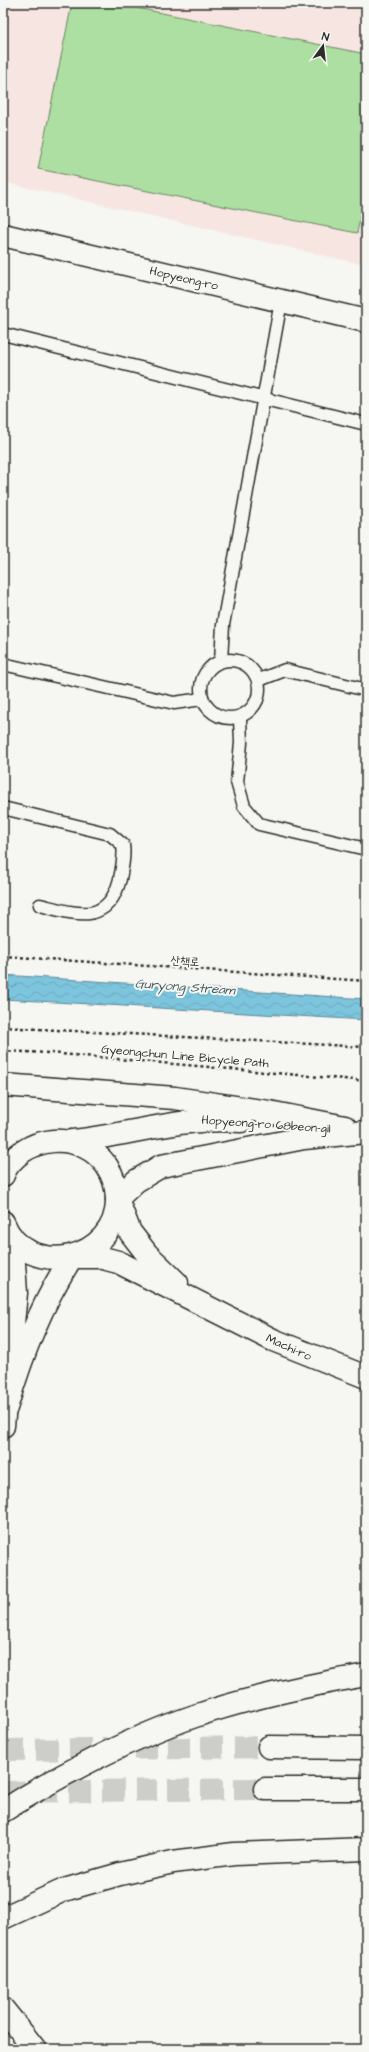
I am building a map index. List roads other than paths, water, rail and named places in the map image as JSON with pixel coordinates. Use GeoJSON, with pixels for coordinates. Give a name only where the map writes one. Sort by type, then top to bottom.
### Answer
{"type":"FeatureCollection","features":[{"type":"Feature","properties":{"kind":"main road","name":"Hopyeong-ro"},"geometry":{"type":"LineString","coordinates":[[3,235],[366,321]]}},
{"type":"Feature","properties":{"kind":"main road"},"geometry":{"type":"LineString","coordinates":[[3,1085],[175,1098],[269,1112],[366,1131]]}},
{"type":"Feature","properties":{"kind":"main road","name":"Hopyeong-ro 68beon-gil"},"geometry":{"type":"LineString","coordinates":[[72,1141],[113,1136],[157,1126],[201,1119],[366,1131]]}},
{"type":"Feature","properties":{"kind":"main road","name":"Hopyeong-ro 68beon-gil"},"geometry":{"type":"LineString","coordinates":[[117,1199],[136,1180],[161,1166],[304,1138],[366,1131]]}},
{"type":"Feature","properties":{"kind":"main road"},"geometry":{"type":"LineString","coordinates":[[3,1143],[32,1145],[52,1140],[72,1141],[90,1149],[104,1163],[114,1180],[117,1199],[113,1219],[104,1236],[90,1249],[72,1257],[53,1259],[34,1254],[17,1243],[4,1225]]}},
{"type":"Feature","properties":{"kind":"main road"},"geometry":{"type":"LineString","coordinates":[[3,1175],[16,1156],[32,1145]]}},
{"type":"Feature","properties":{"kind":"main road","name":"Machi-ro"},"geometry":{"type":"LineString","coordinates":[[117,1199],[130,1232],[147,1254],[189,1294],[215,1310]]}},
{"type":"Feature","properties":{"kind":"main road"},"geometry":{"type":"LineString","coordinates":[[4,1225],[13,1249],[16,1293],[4,1417]]}},
{"type":"Feature","properties":{"kind":"main road"},"geometry":{"type":"LineString","coordinates":[[4,1417],[25,1350],[57,1280],[72,1257]]}},
{"type":"Feature","properties":{"kind":"main road","name":"Machi-ro"},"geometry":{"type":"LineString","coordinates":[[72,1257],[98,1257],[118,1262],[273,1340],[366,1377]]}},
{"type":"Feature","properties":{"kind":"main road"},"geometry":{"type":"LineString","coordinates":[[3,1811],[27,1795],[132,1741],[194,1716],[312,1685],[366,1675]]}},
{"type":"Feature","properties":{"kind":"main road"},"geometry":{"type":"LineString","coordinates":[[268,1747],[366,1748]]}},
{"type":"Feature","properties":{"kind":"main road"},"geometry":{"type":"LineString","coordinates":[[265,1789],[366,1789]]}},
{"type":"Feature","properties":{"kind":"main road"},"geometry":{"type":"LineString","coordinates":[[6,1916],[64,1890],[120,1874],[173,1862],[234,1854],[366,1849]]}},
{"type":"Feature","properties":{"kind":"main road"},"geometry":{"type":"LineString","coordinates":[[3,2009],[35,2049]]}},
{"type":"Feature","properties":{"kind":"lane"},"geometry":{"type":"LineString","coordinates":[[221,661],[223,625],[265,398],[281,301]]}},
{"type":"Feature","properties":{"kind":"lane"},"geometry":{"type":"LineString","coordinates":[[3,334],[366,424]]}},
{"type":"Feature","properties":{"kind":"lane"},"geometry":{"type":"LineString","coordinates":[[236,660],[250,667],[259,680],[260,696],[253,709],[240,718],[224,719],[210,712],[202,699],[201,683],[208,669],[221,661],[236,660]]}},
{"type":"Feature","properties":{"kind":"lane"},"geometry":{"type":"LineString","coordinates":[[3,664],[174,703],[202,699]]}},
{"type":"Feature","properties":{"kind":"lane"},"geometry":{"type":"LineString","coordinates":[[259,680],[285,670],[366,690]]}},
{"type":"Feature","properties":{"kind":"lane"},"geometry":{"type":"LineString","coordinates":[[240,718],[241,743],[237,782],[244,806],[259,824],[366,849]]}},
{"type":"Feature","properties":{"kind":"lane"},"geometry":{"type":"LineString","coordinates":[[3,808],[110,834],[123,845],[125,856],[117,889],[107,906],[94,912],[78,914],[40,905]]}},
{"type":"Feature","properties":{"kind":"water"},"geometry":{"type":"Polygon","coordinates":[[[3,975],[366,999],[366,1020],[3,999],[3,975]]]}},
{"type":"Feature","properties":{"kind":"tunnel"},"geometry":{"type":"LineString","coordinates":[[3,1750],[269,1747]]}},
{"type":"Feature","properties":{"kind":"tunnel"},"geometry":{"type":"LineString","coordinates":[[3,1792],[265,1789]]}},
{"type":"Feature","properties":{"kind":"water label","name":"Guryong Stream"},"geometry":{"type":"Point","coordinates":[185,986]}}]}
